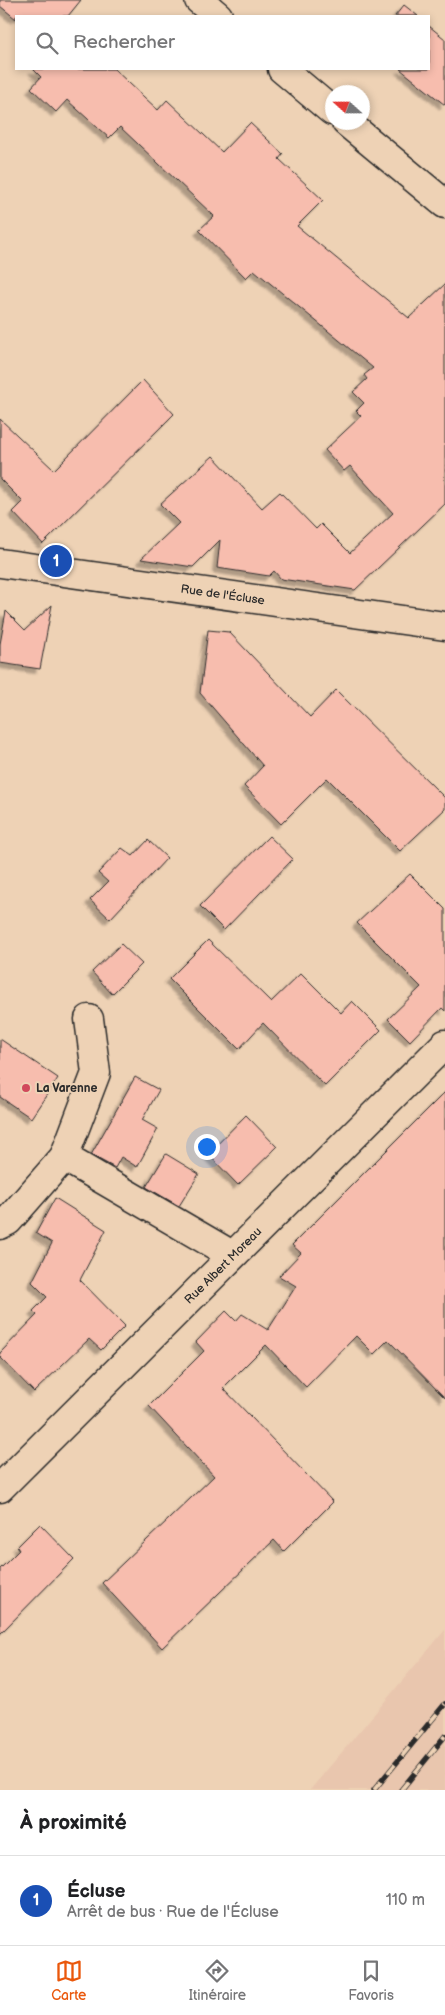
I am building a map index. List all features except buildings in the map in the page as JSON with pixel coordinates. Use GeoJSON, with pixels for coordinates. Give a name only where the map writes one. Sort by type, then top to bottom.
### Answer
{"type":"FeatureCollection","features":[{"type":"Feature","properties":{"kind":"street"},"geometry":{"type":"LineString","coordinates":[[199,0],[217,15]]}},
{"type":"Feature","properties":{"kind":"street"},"geometry":{"type":"LineString","coordinates":[[283,70],[325,105]]}},
{"type":"Feature","properties":{"kind":"street"},"geometry":{"type":"LineString","coordinates":[[356,130],[445,204]]}},
{"type":"Feature","properties":{"kind":"street","name":"Rue de l'Écluse"},"geometry":{"type":"LineString","coordinates":[[0,563],[445,626]]}},
{"type":"Feature","properties":{"kind":"street"},"geometry":{"type":"LineString","coordinates":[[0,1225],[8,1221],[64,1157],[96,1073],[89,1019]]}},
{"type":"Feature","properties":{"kind":"street","name":"Rue Albert Moreau"},"geometry":{"type":"LineString","coordinates":[[0,1488],[445,1044]]}},
{"type":"Feature","properties":{"kind":"street"},"geometry":{"type":"LineString","coordinates":[[64,1157],[232,1255]]}},
{"type":"Feature","properties":{"kind":"shaded area"},"geometry":{"type":"Polygon","coordinates":[[[445,1630],[445,1790],[310,1790],[445,1630]]]}},
{"type":"Feature","properties":{"kind":"railway"},"geometry":{"type":"LineString","coordinates":[[374,1790],[445,1704]]}},
{"type":"Feature","properties":{"kind":"railway"},"geometry":{"type":"LineString","coordinates":[[401,1790],[445,1736]]}},
{"type":"Feature","properties":{"kind":"place","name":"Écluse"},"geometry":{"type":"Point","coordinates":[56,561]}},
{"type":"Feature","properties":{"kind":"place","name":"La Varenne"},"geometry":{"type":"Point","coordinates":[26,1088]}}]}
